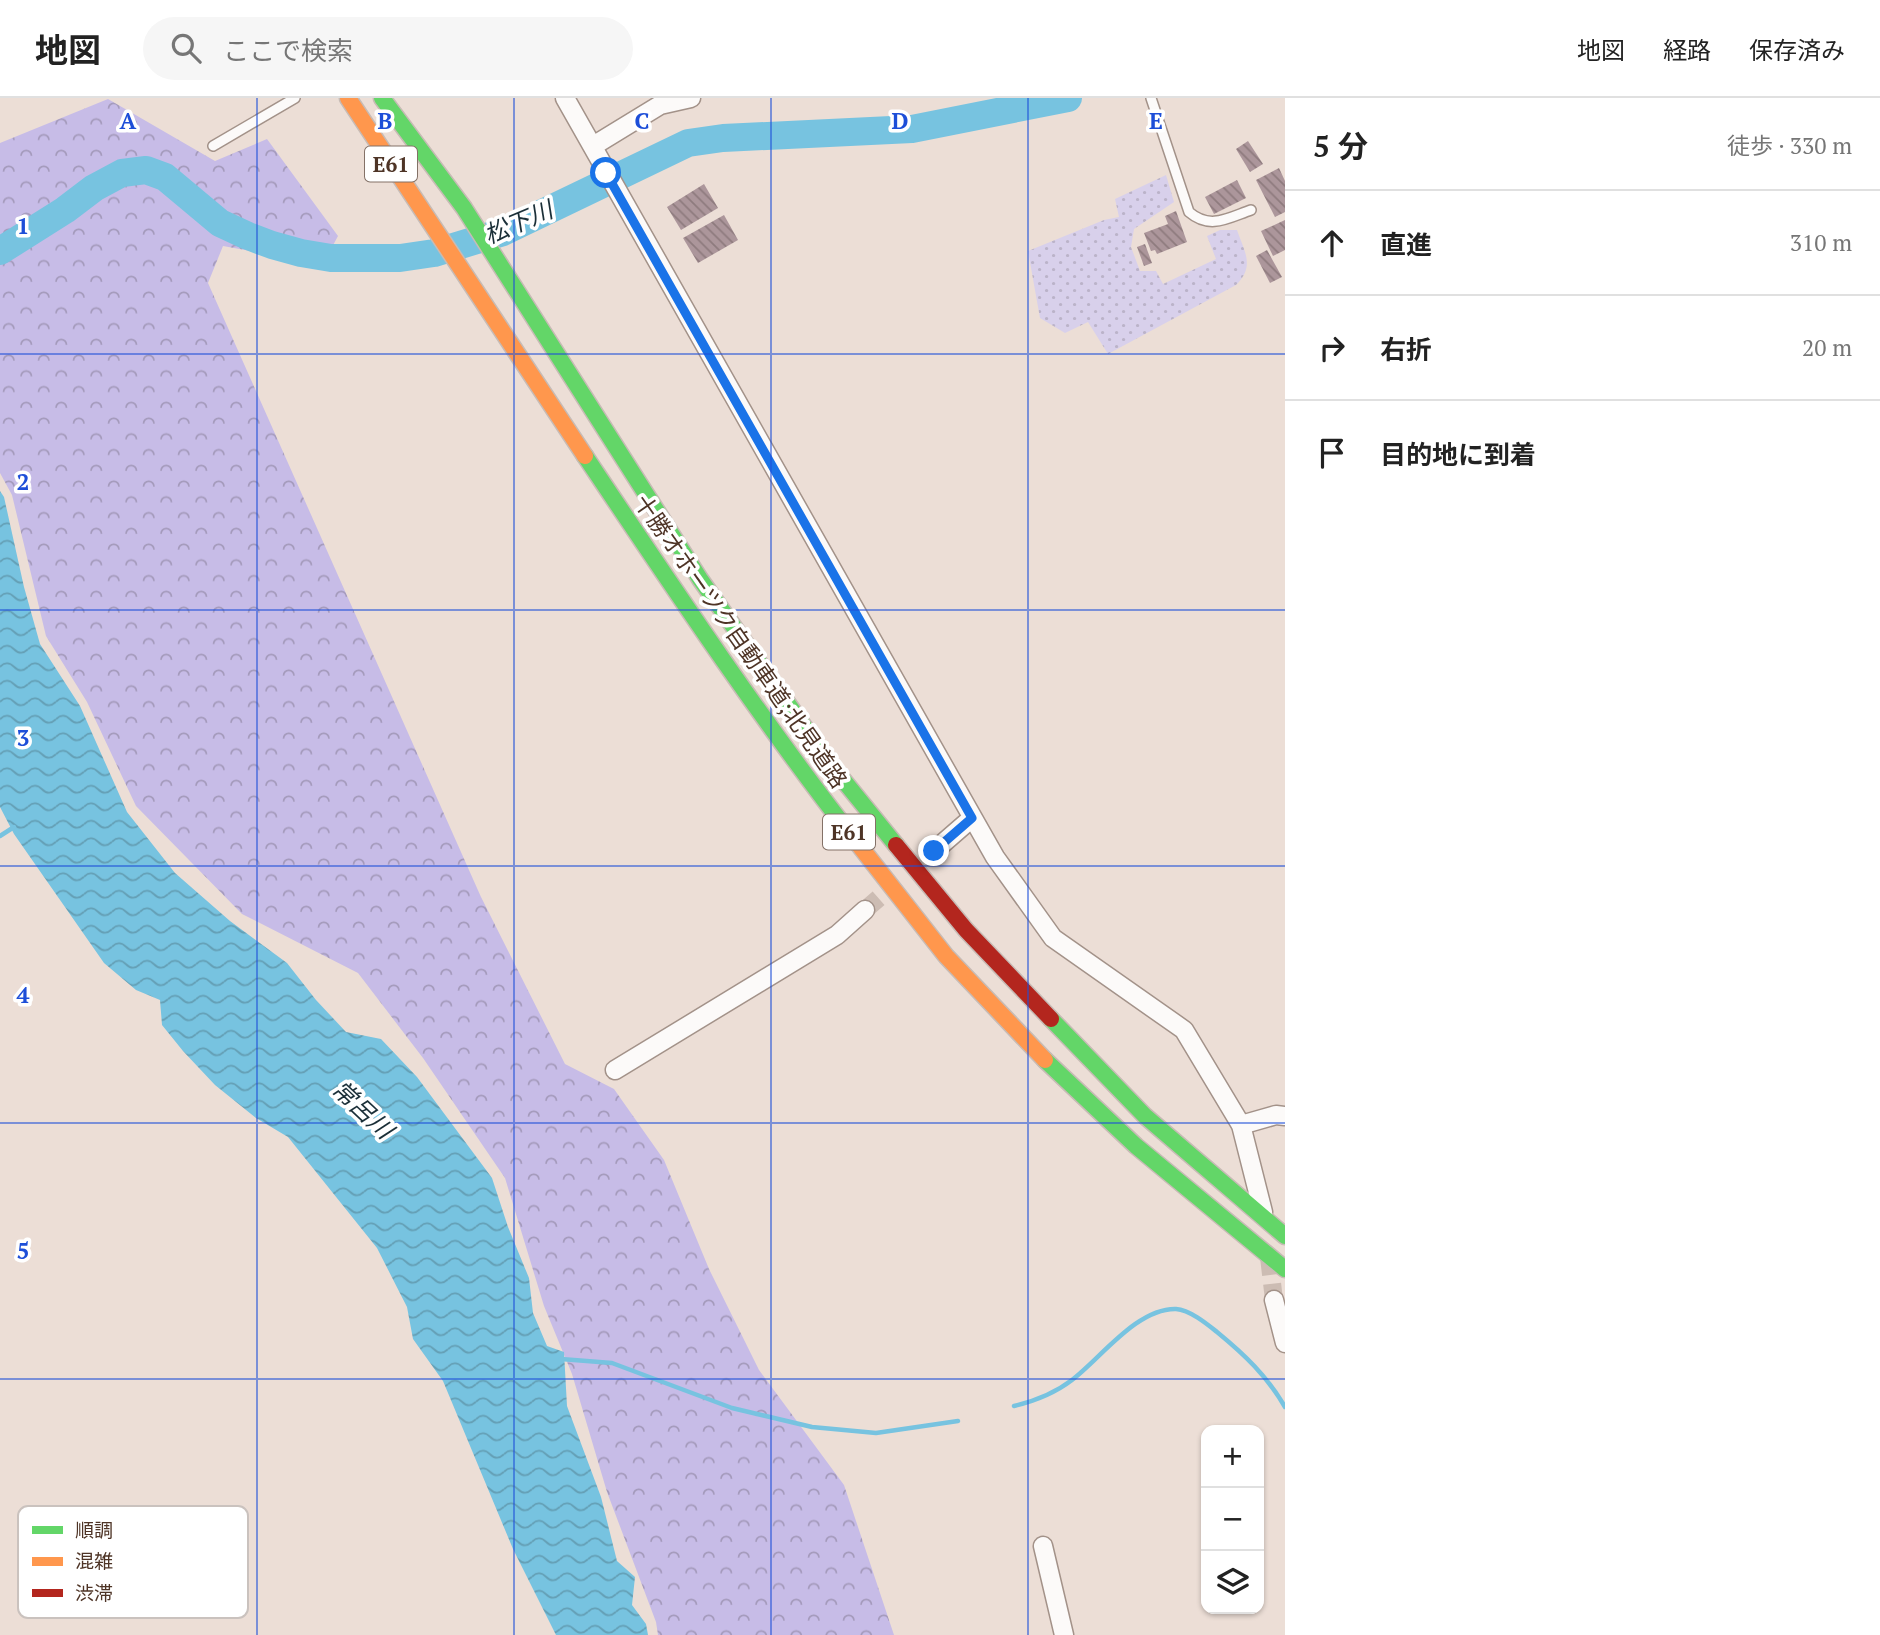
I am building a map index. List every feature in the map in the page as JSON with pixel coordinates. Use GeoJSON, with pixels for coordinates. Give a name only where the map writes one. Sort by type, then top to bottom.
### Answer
{"type":"FeatureCollection","features":[{"type":"Feature","properties":{"kind":"highway","name":"十勝オホーツク自動車道;北見道路"},"geometry":{"type":"LineString","coordinates":[[348,98],[433,230],[675,591],[804,775],[946,956],[1037,1052],[1136,1146],[1285,1269]]}},
{"type":"Feature","properties":{"kind":"highway","name":"十勝オホーツク自動車道;北見道路"},"geometry":{"type":"LineString","coordinates":[[382,98],[464,208],[707,590],[831,765],[966,930],[1145,1116],[1285,1236]]}},
{"type":"Feature","properties":{"kind":"street"},"geometry":{"type":"LineString","coordinates":[[565,98],[995,857],[1053,938],[1184,1030],[1241,1125],[1263,1212]]}},
{"type":"Feature","properties":{"kind":"street"},"geometry":{"type":"LineString","coordinates":[[593,146],[660,105],[691,98]]}},
{"type":"Feature","properties":{"kind":"street"},"geometry":{"type":"LineString","coordinates":[[934,851],[972,818]]}},
{"type":"Feature","properties":{"kind":"street"},"geometry":{"type":"LineString","coordinates":[[615,1070],[837,935],[865,910]]}},
{"type":"Feature","properties":{"kind":"street"},"geometry":{"type":"LineString","coordinates":[[1241,1125],[1276,1115],[1285,1116]]}},
{"type":"Feature","properties":{"kind":"street"},"geometry":{"type":"LineString","coordinates":[[1274,1300],[1285,1343]]}},
{"type":"Feature","properties":{"kind":"street"},"geometry":{"type":"LineString","coordinates":[[1043,1546],[1064,1635]]}},
{"type":"Feature","properties":{"kind":"lane"},"geometry":{"type":"LineString","coordinates":[[213,146],[295,98]]}},
{"type":"Feature","properties":{"kind":"lane"},"geometry":{"type":"LineString","coordinates":[[1151,98],[1189,212],[1199,221],[1211,223],[1251,210]]}},
{"type":"Feature","properties":{"kind":"green space"},"geometry":{"type":"Polygon","coordinates":[[[108,99],[215,161],[267,139],[338,236],[323,264],[223,246],[208,283],[481,897],[565,1064],[614,1089],[664,1160],[709,1269],[759,1370],[844,1485],[894,1635],[658,1635],[656,1622],[607,1492],[572,1374],[544,1306],[505,1178],[423,1058],[358,973],[242,914],[136,806],[87,702],[46,636],[12,495],[0,473],[0,143],[108,99]]]}},
{"type":"Feature","properties":{"kind":"shaded area"},"geometry":{"type":"Polygon","coordinates":[[[1166,175],[1174,202],[1134,229],[1131,247],[1140,271],[1156,271],[1163,284],[1216,259],[1207,236],[1220,230],[1237,230],[1247,265],[1236,285],[1108,354],[1088,322],[1065,333],[1040,318],[1028,251],[1104,220],[1119,217],[1115,199],[1166,175]]]}},
{"type":"Feature","properties":{"kind":"water","name":"常呂川"},"geometry":{"type":"Polygon","coordinates":[[[0,491],[4,497],[40,644],[80,706],[127,812],[175,873],[230,921],[287,963],[346,1032],[381,1039],[417,1077],[492,1178],[529,1278],[533,1313],[547,1346],[564,1352],[567,1406],[601,1497],[617,1561],[635,1577],[632,1605],[646,1624],[648,1635],[556,1635],[513,1549],[443,1381],[413,1339],[407,1307],[377,1248],[288,1137],[256,1118],[215,1085],[183,1051],[162,1025],[160,1000],[136,990],[104,963],[14,834],[0,807],[0,491]]]}},
{"type":"Feature","properties":{"kind":"building"},"geometry":{"type":"Polygon","coordinates":[[[1248,141],[1263,164],[1250,172],[1236,149],[1248,141]]]}},
{"type":"Feature","properties":{"kind":"building"},"geometry":{"type":"Polygon","coordinates":[[[1279,168],[1285,181],[1285,212],[1275,217],[1256,180],[1279,168]]]}},
{"type":"Feature","properties":{"kind":"building"},"geometry":{"type":"Polygon","coordinates":[[[1237,180],[1246,198],[1214,214],[1205,197],[1237,180]]]}},
{"type":"Feature","properties":{"kind":"building"},"geometry":{"type":"Polygon","coordinates":[[[704,184],[718,208],[681,230],[667,207],[704,184]]]}},
{"type":"Feature","properties":{"kind":"building"},"geometry":{"type":"Polygon","coordinates":[[[1176,211],[1187,242],[1157,254],[1155,250],[1151,251],[1144,233],[1168,224],[1165,216],[1176,211]]]}},
{"type":"Feature","properties":{"kind":"building"},"geometry":{"type":"Polygon","coordinates":[[[724,215],[738,240],[698,263],[683,238],[724,215]]]}},
{"type":"Feature","properties":{"kind":"building"},"geometry":{"type":"Polygon","coordinates":[[[1285,220],[1285,250],[1273,256],[1261,231],[1285,220]]]}},
{"type":"Feature","properties":{"kind":"building"},"geometry":{"type":"Polygon","coordinates":[[[1145,244],[1152,263],[1144,266],[1137,247],[1145,244]]]}},
{"type":"Feature","properties":{"kind":"building"},"geometry":{"type":"Polygon","coordinates":[[[1267,250],[1282,277],[1270,283],[1256,256],[1267,250]]]}},
{"type":"Feature","properties":{"kind":"waterway","name":"松下川"},"geometry":{"type":"LineString","coordinates":[[0,251],[65,210],[94,188],[122,173],[146,170],[165,177],[220,223],[272,245],[331,258],[400,258],[434,253],[503,232],[688,143],[723,138],[912,129],[1068,98]]}},
{"type":"Feature","properties":{"kind":"waterway"},"geometry":{"type":"LineString","coordinates":[[0,836],[14,827]]}},
{"type":"Feature","properties":{"kind":"waterway"},"geometry":{"type":"LineString","coordinates":[[1014,1406],[1059,1389],[1134,1325],[1162,1311],[1176,1309],[1198,1318],[1237,1349],[1255,1366],[1285,1407]]}},
{"type":"Feature","properties":{"kind":"waterway"},"geometry":{"type":"LineString","coordinates":[[561,1359],[612,1363],[732,1408],[812,1427],[876,1433],[958,1421]]}},
{"type":"Feature","properties":{"kind":"tunnel"},"geometry":{"type":"LineString","coordinates":[[865,910],[896,883]]}},
{"type":"Feature","properties":{"kind":"tunnel"},"geometry":{"type":"LineString","coordinates":[[1269,1257],[1274,1300]]}},
{"type":"Feature","properties":{"kind":"traffic: fast"},"geometry":{"type":"LineString","coordinates":[[382,98],[464,208],[700,579],[831,765],[896,845]]}},
{"type":"Feature","properties":{"kind":"traffic: fast"},"geometry":{"type":"LineString","coordinates":[[585,456],[750,699],[855,840]]}},
{"type":"Feature","properties":{"kind":"traffic: fast"},"geometry":{"type":"LineString","coordinates":[[1051,1019],[1145,1116],[1285,1236]]}},
{"type":"Feature","properties":{"kind":"traffic: fast"},"geometry":{"type":"LineString","coordinates":[[1045,1060],[1136,1146],[1285,1269]]}},
{"type":"Feature","properties":{"kind":"traffic: slow"},"geometry":{"type":"LineString","coordinates":[[348,98],[585,456]]}},
{"type":"Feature","properties":{"kind":"traffic: slow"},"geometry":{"type":"LineString","coordinates":[[855,840],[946,956],[1045,1060]]}},
{"type":"Feature","properties":{"kind":"traffic: jam"},"geometry":{"type":"LineString","coordinates":[[896,845],[966,930],[1051,1019]]}},
{"type":"Feature","properties":{"kind":"route"},"geometry":{"type":"LineString","coordinates":[[606,173],[972,818],[934,851]]}}]}
